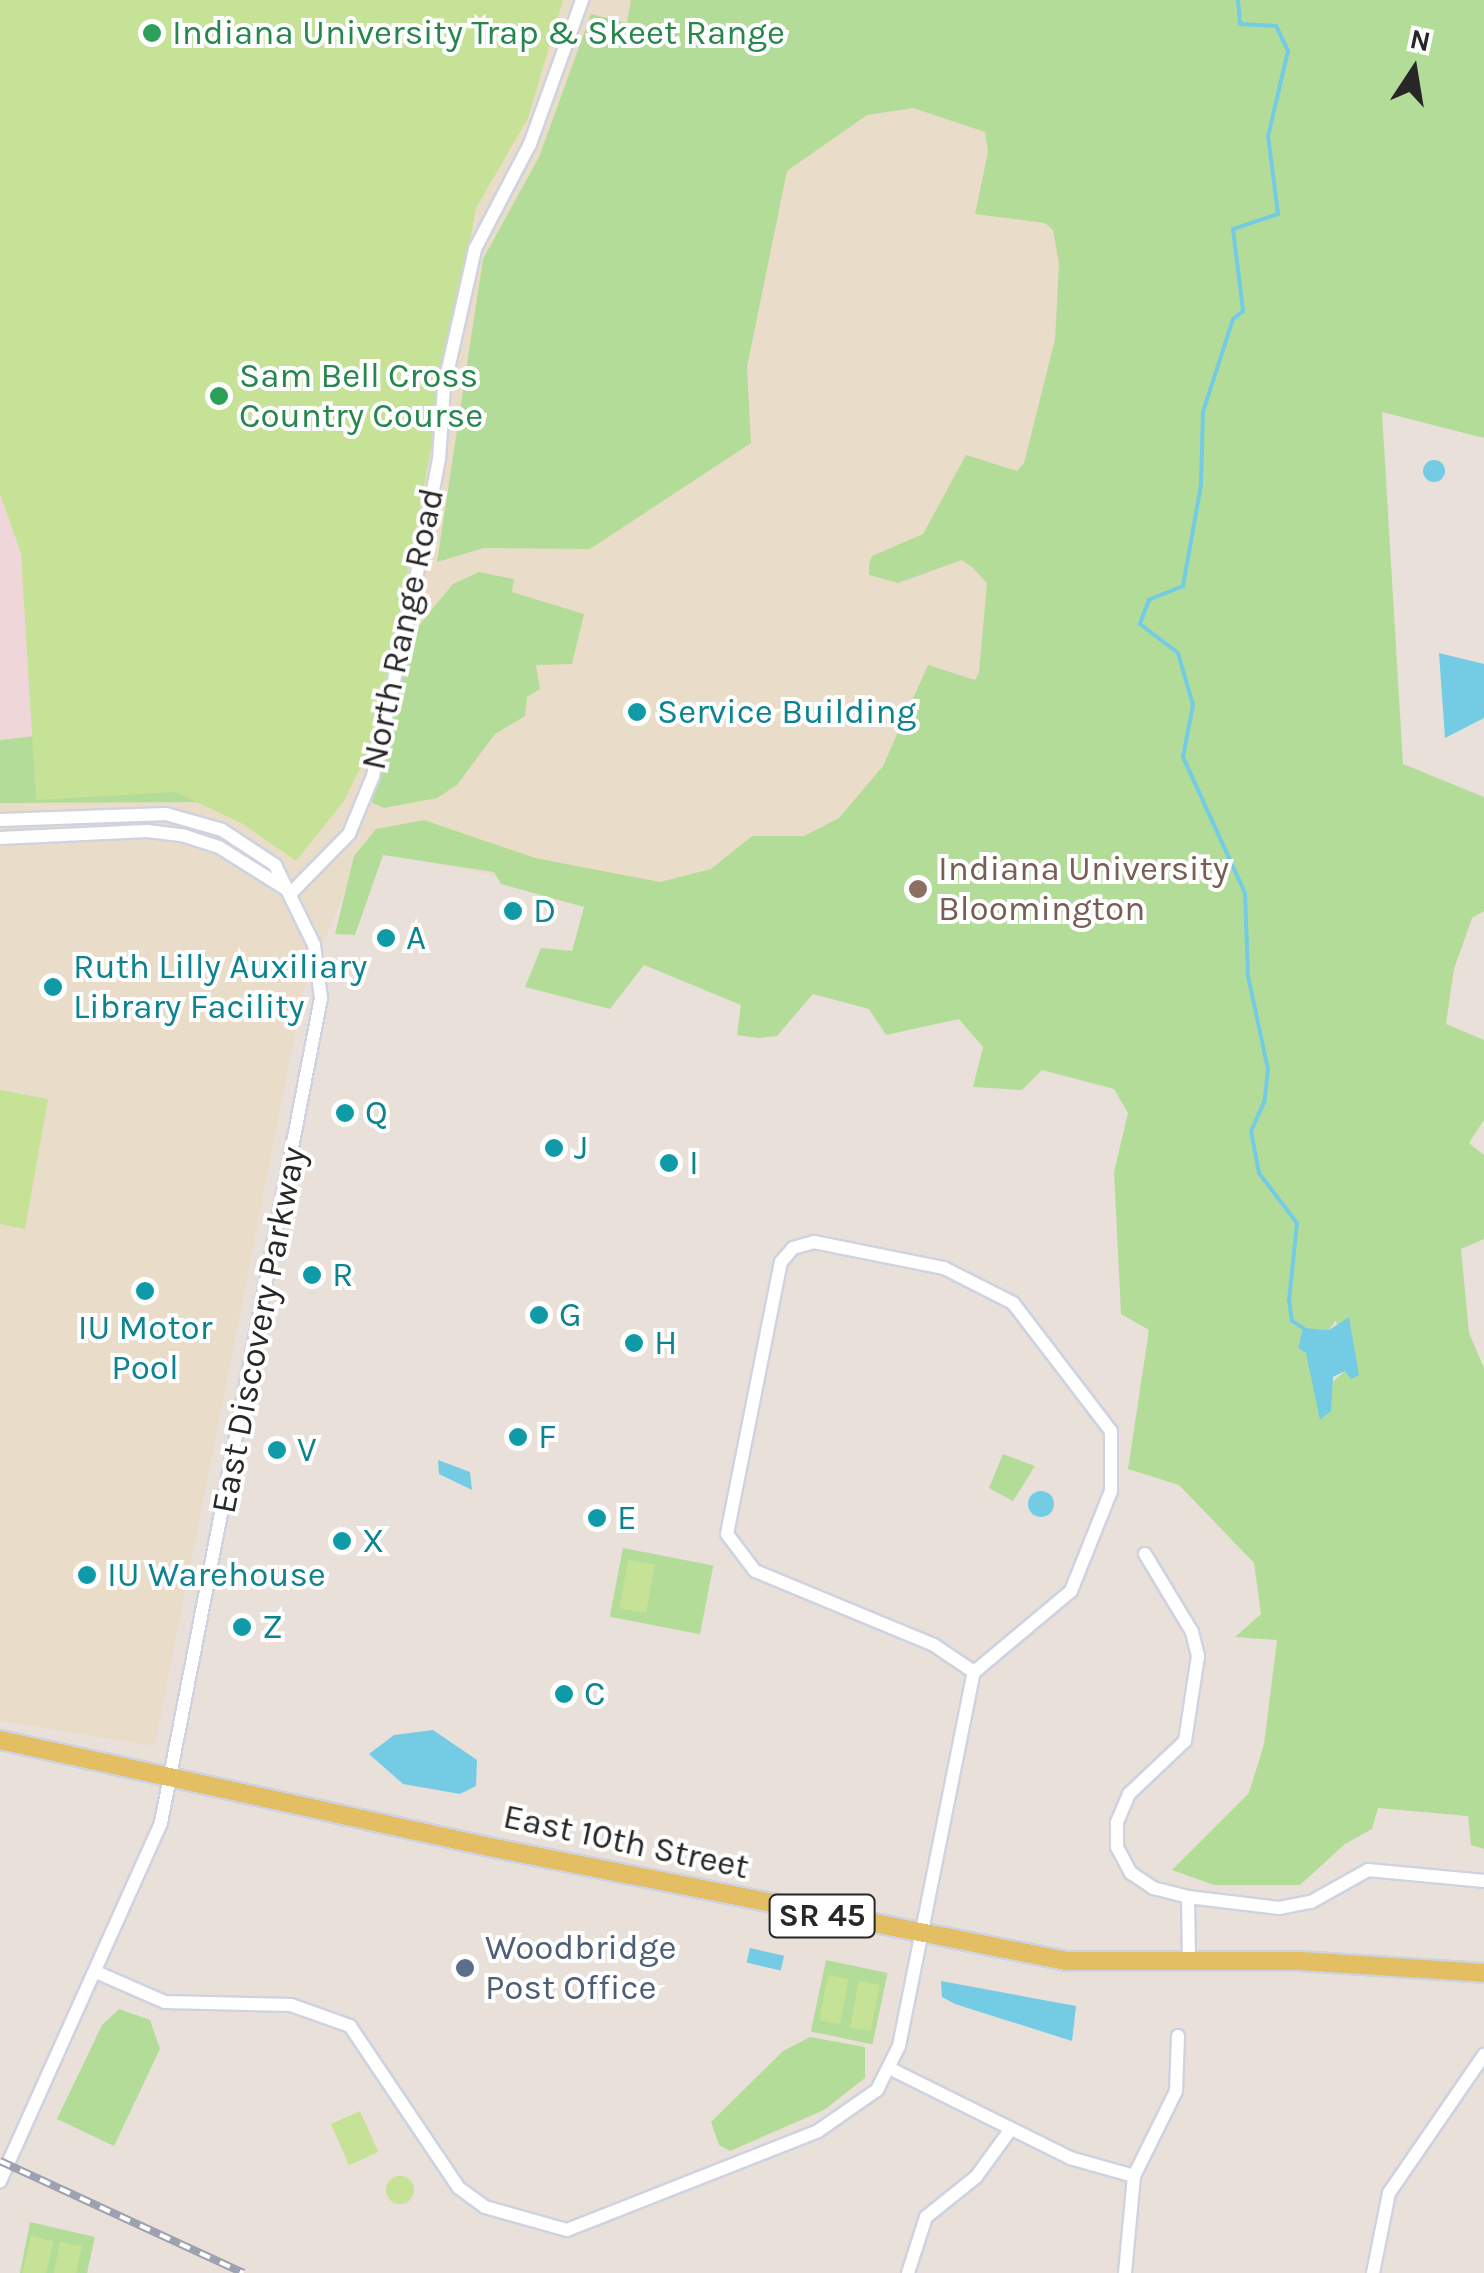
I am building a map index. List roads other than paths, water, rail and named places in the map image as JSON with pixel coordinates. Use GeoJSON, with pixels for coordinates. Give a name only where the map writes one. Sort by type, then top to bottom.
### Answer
{"type":"FeatureCollection","features":[{"type":"Feature","properties":{"kind":"main road","name":"East 10th Street"},"geometry":{"type":"LineString","coordinates":[[0,1740],[920,1936],[1067,1961],[1189,1961],[1484,1974]]}},
{"type":"Feature","properties":{"kind":"street","name":"North Range Road"},"geometry":{"type":"LineString","coordinates":[[288,892],[349,834],[372,780],[413,594],[439,459],[444,388],[475,249],[530,144],[582,0]]}},
{"type":"Feature","properties":{"kind":"street","name":"East Discovery Parkway"},"geometry":{"type":"LineString","coordinates":[[0,820],[130,813],[195,820],[262,856],[288,892],[314,945],[320,1024],[170,1776],[146,1863],[0,2182]]}},
{"type":"Feature","properties":{"kind":"street"},"geometry":{"type":"LineString","coordinates":[[0,838],[147,831],[185,836],[219,847],[288,892]]}},
{"type":"Feature","properties":{"kind":"street"},"geometry":{"type":"LineString","coordinates":[[96,1972],[165,2002],[291,2005],[316,2009],[350,2026],[459,2188],[485,2206],[567,2230],[818,2130],[857,2108],[890,2069],[974,1672],[1071,1592],[1111,1492],[1110,1432],[1102,1411],[1013,1303],[991,1289],[944,1268],[827,1243],[793,1248],[781,1262],[727,1534],[754,1571],[934,1645],[974,1672]]}},
{"type":"Feature","properties":{"kind":"street"},"geometry":{"type":"LineString","coordinates":[[1145,1554],[1192,1632],[1198,1656],[1185,1741],[1129,1794],[1118,1822],[1117,1848],[1131,1872],[1154,1888],[1188,1897],[1280,1908],[1311,1902],[1368,1870],[1484,1881]]}},
{"type":"Feature","properties":{"kind":"street"},"geometry":{"type":"LineString","coordinates":[[1188,1897],[1189,1961]]}},
{"type":"Feature","properties":{"kind":"street"},"geometry":{"type":"LineString","coordinates":[[1125,2273],[1134,2176],[1176,2090],[1178,2036]]}},
{"type":"Feature","properties":{"kind":"street"},"geometry":{"type":"LineString","coordinates":[[1373,2273],[1389,2192],[1484,2055]]}},
{"type":"Feature","properties":{"kind":"street"},"geometry":{"type":"LineString","coordinates":[[890,2069],[1070,2158],[1134,2176]]}},
{"type":"Feature","properties":{"kind":"street"},"geometry":{"type":"LineString","coordinates":[[908,2273],[926,2217],[976,2177],[1011,2128]]}},
{"type":"Feature","properties":{"kind":"water"},"geometry":{"type":"Polygon","coordinates":[[[1434,460],[1442,463],[1442,479],[1434,482],[1426,479],[1423,471],[1426,463],[1434,460]]]}},
{"type":"Feature","properties":{"kind":"water"},"geometry":{"type":"Polygon","coordinates":[[[1439,653],[1484,664],[1484,718],[1445,738],[1439,653]]]}},
{"type":"Feature","properties":{"kind":"water"},"geometry":{"type":"Polygon","coordinates":[[[1349,1317],[1359,1375],[1351,1379],[1345,1371],[1333,1377],[1331,1411],[1320,1420],[1306,1353],[1298,1348],[1303,1328],[1329,1330],[1349,1317]]]}},
{"type":"Feature","properties":{"kind":"water"},"geometry":{"type":"Polygon","coordinates":[[[438,1460],[470,1472],[472,1490],[439,1474],[438,1460]]]}},
{"type":"Feature","properties":{"kind":"water"},"geometry":{"type":"Polygon","coordinates":[[[1041,1491],[1050,1495],[1054,1504],[1050,1513],[1041,1517],[1032,1513],[1028,1504],[1032,1495],[1041,1491]]]}},
{"type":"Feature","properties":{"kind":"water"},"geometry":{"type":"Polygon","coordinates":[[[433,1730],[477,1760],[476,1786],[460,1794],[403,1784],[369,1754],[394,1735],[433,1730]]]}},
{"type":"Feature","properties":{"kind":"water"},"geometry":{"type":"Polygon","coordinates":[[[750,1948],[784,1956],[781,1970],[747,1963],[750,1948]]]}},
{"type":"Feature","properties":{"kind":"water"},"geometry":{"type":"Polygon","coordinates":[[[941,1981],[1076,2006],[1072,2041],[955,2004],[942,1997],[941,1981]]]}},
{"type":"Feature","properties":{"kind":"waterway"},"geometry":{"type":"LineString","coordinates":[[1238,0],[1240,24],[1276,26],[1288,51],[1268,136],[1278,214],[1233,229],[1243,311],[1233,319],[1203,412],[1201,485],[1183,586],[1149,600],[1140,624],[1178,653],[1193,705],[1183,757],[1245,893],[1248,976],[1268,1069],[1265,1100],[1251,1131],[1259,1173],[1297,1223],[1289,1300],[1292,1321],[1303,1328]]}},
{"type":"Feature","properties":{"kind":"railway"},"geometry":{"type":"LineString","coordinates":[[0,2161],[243,2273]]}},
{"type":"Feature","properties":{"kind":"place","name":"Indiana University Trap & Skeet Range"},"geometry":{"type":"Point","coordinates":[152,33]}},
{"type":"Feature","properties":{"kind":"place","name":"Sam Bell Cross Country Course"},"geometry":{"type":"Point","coordinates":[219,396]}},
{"type":"Feature","properties":{"kind":"place","name":"Service Building"},"geometry":{"type":"Point","coordinates":[637,712]}},
{"type":"Feature","properties":{"kind":"place","name":"Indiana University Bloomington"},"geometry":{"type":"Point","coordinates":[918,889]}},
{"type":"Feature","properties":{"kind":"place","name":"D"},"geometry":{"type":"Point","coordinates":[513,911]}},
{"type":"Feature","properties":{"kind":"place","name":"A"},"geometry":{"type":"Point","coordinates":[386,938]}},
{"type":"Feature","properties":{"kind":"place","name":"Ruth Lilly Auxiliary Library Facility"},"geometry":{"type":"Point","coordinates":[53,987]}},
{"type":"Feature","properties":{"kind":"place","name":"Q"},"geometry":{"type":"Point","coordinates":[345,1113]}},
{"type":"Feature","properties":{"kind":"place","name":"J"},"geometry":{"type":"Point","coordinates":[554,1148]}},
{"type":"Feature","properties":{"kind":"place","name":"I"},"geometry":{"type":"Point","coordinates":[669,1163]}},
{"type":"Feature","properties":{"kind":"place","name":"R"},"geometry":{"type":"Point","coordinates":[312,1275]}},
{"type":"Feature","properties":{"kind":"place","name":"IU Motor Pool"},"geometry":{"type":"Point","coordinates":[145,1291]}},
{"type":"Feature","properties":{"kind":"place","name":"G"},"geometry":{"type":"Point","coordinates":[539,1315]}},
{"type":"Feature","properties":{"kind":"place","name":"H"},"geometry":{"type":"Point","coordinates":[634,1343]}},
{"type":"Feature","properties":{"kind":"place","name":"F"},"geometry":{"type":"Point","coordinates":[518,1437]}},
{"type":"Feature","properties":{"kind":"place","name":"V"},"geometry":{"type":"Point","coordinates":[277,1450]}},
{"type":"Feature","properties":{"kind":"place","name":"E"},"geometry":{"type":"Point","coordinates":[597,1518]}},
{"type":"Feature","properties":{"kind":"place","name":"X"},"geometry":{"type":"Point","coordinates":[342,1541]}},
{"type":"Feature","properties":{"kind":"place","name":"IU Warehouse"},"geometry":{"type":"Point","coordinates":[87,1575]}},
{"type":"Feature","properties":{"kind":"place","name":"Z"},"geometry":{"type":"Point","coordinates":[242,1627]}},
{"type":"Feature","properties":{"kind":"place","name":"C"},"geometry":{"type":"Point","coordinates":[564,1694]}},
{"type":"Feature","properties":{"kind":"place","name":"Woodbridge Post Office"},"geometry":{"type":"Point","coordinates":[465,1968]}}]}
